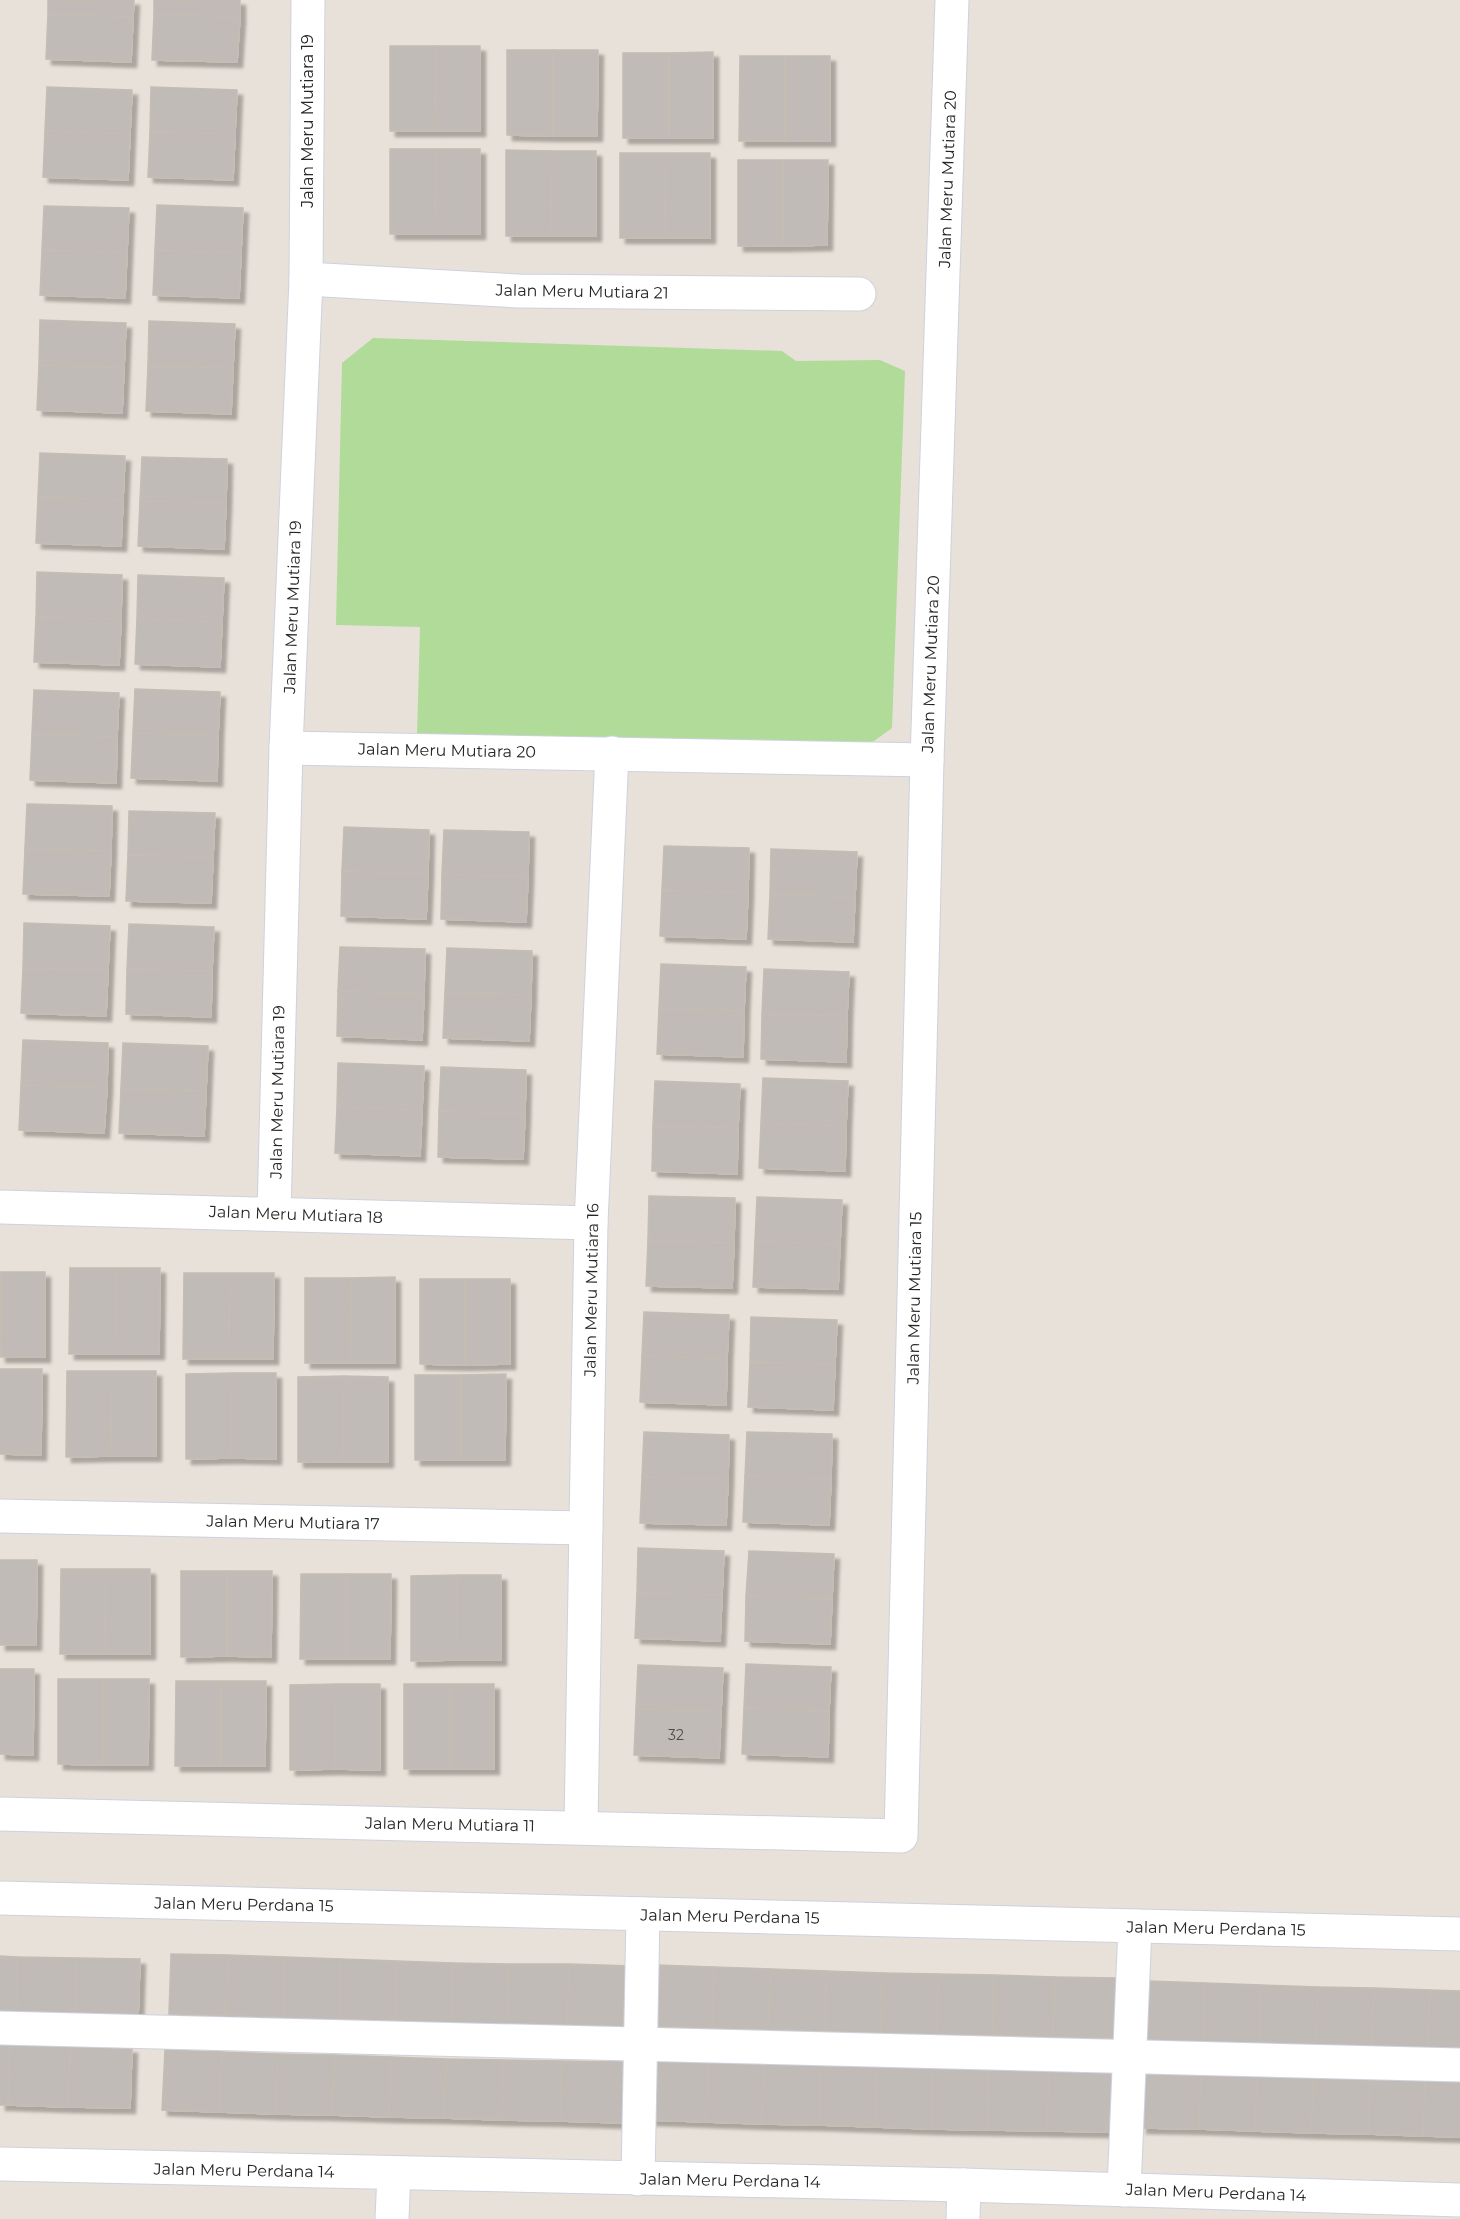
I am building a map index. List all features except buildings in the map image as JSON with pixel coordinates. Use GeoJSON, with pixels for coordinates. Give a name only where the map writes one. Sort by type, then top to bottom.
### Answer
{"type":"FeatureCollection","features":[{"type":"Feature","properties":{"kind":"street","name":"Jalan Meru Mutiara 19"},"geometry":{"type":"LineString","coordinates":[[274,1214],[286,748],[306,279],[308,0]]}},
{"type":"Feature","properties":{"kind":"street","name":"Jalan Meru Mutiara 20"},"geometry":{"type":"LineString","coordinates":[[286,748],[927,760],[952,0]]}},
{"type":"Feature","properties":{"kind":"street","name":"Jalan Meru Mutiara 21"},"geometry":{"type":"LineString","coordinates":[[306,279],[518,291],[859,294]]}},
{"type":"Feature","properties":{"kind":"street","name":"Jalan Meru Mutiara 16"},"geometry":{"type":"LineString","coordinates":[[581,1827],[591,1223],[612,753]]}},
{"type":"Feature","properties":{"kind":"street","name":"Jalan Meru Mutiara 15"},"geometry":{"type":"LineString","coordinates":[[901,1836],[927,760]]}},
{"type":"Feature","properties":{"kind":"street","name":"Jalan Meru Mutiara 18"},"geometry":{"type":"LineString","coordinates":[[0,1208],[591,1223]]}},
{"type":"Feature","properties":{"kind":"street","name":"Jalan Meru Mutiara 17"},"geometry":{"type":"LineString","coordinates":[[0,1516],[586,1528]]}},
{"type":"Feature","properties":{"kind":"street","name":"Jalan Meru Mutiara 11"},"geometry":{"type":"LineString","coordinates":[[0,1814],[901,1836]]}},
{"type":"Feature","properties":{"kind":"street","name":"Jalan Meru Perdana 15"},"geometry":{"type":"LineString","coordinates":[[0,1898],[1460,1934]]}},
{"type":"Feature","properties":{"kind":"street"},"geometry":{"type":"LineString","coordinates":[[638,2179],[644,1914]]}},
{"type":"Feature","properties":{"kind":"street"},"geometry":{"type":"LineString","coordinates":[[1124,2190],[1135,1926]]}},
{"type":"Feature","properties":{"kind":"street"},"geometry":{"type":"LineString","coordinates":[[0,2028],[1460,2065]]}},
{"type":"Feature","properties":{"kind":"street","name":"Jalan Meru Perdana 14"},"geometry":{"type":"LineString","coordinates":[[0,2164],[964,2185],[1460,2200]]}},
{"type":"Feature","properties":{"kind":"street"},"geometry":{"type":"LineString","coordinates":[[392,2219],[394,2173]]}},
{"type":"Feature","properties":{"kind":"street"},"geometry":{"type":"LineString","coordinates":[[963,2219],[964,2185]]}},
{"type":"Feature","properties":{"kind":"green space"},"geometry":{"type":"Polygon","coordinates":[[[373,338],[782,351],[796,361],[880,360],[905,371],[892,728],[870,744],[417,736],[420,627],[336,625],[342,363],[373,338]]]}}]}
